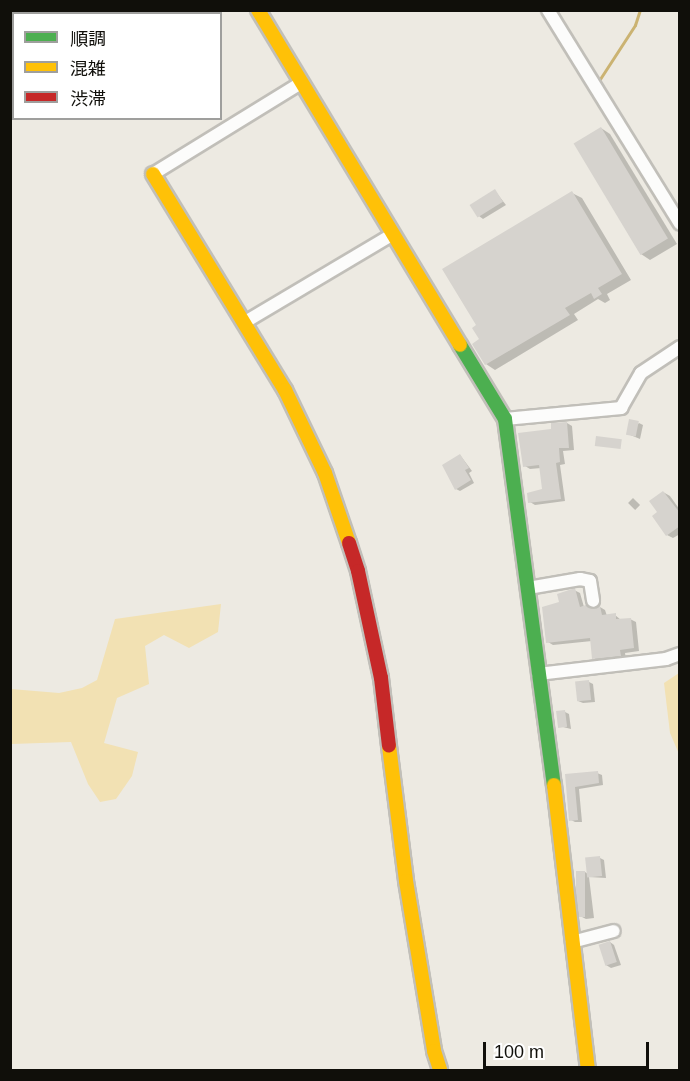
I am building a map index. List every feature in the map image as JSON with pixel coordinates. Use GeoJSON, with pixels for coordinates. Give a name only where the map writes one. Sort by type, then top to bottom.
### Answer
{"type":"FeatureCollection","features":[{"type":"Feature","properties":{"kind":"street"},"geometry":{"type":"LineString","coordinates":[[258,10],[504,419],[564,863],[588,1071]]}},
{"type":"Feature","properties":{"kind":"street"},"geometry":{"type":"LineString","coordinates":[[548,10],[680,224]]}},
{"type":"Feature","properties":{"kind":"street"},"geometry":{"type":"LineString","coordinates":[[302,83],[153,174],[245,322],[307,432],[325,473],[358,571],[381,678],[406,881],[434,1051],[440,1071]]}},
{"type":"Feature","properties":{"kind":"street"},"geometry":{"type":"LineString","coordinates":[[245,322],[393,234]]}},
{"type":"Feature","properties":{"kind":"street"},"geometry":{"type":"LineString","coordinates":[[504,419],[621,408],[641,373],[680,347]]}},
{"type":"Feature","properties":{"kind":"street"},"geometry":{"type":"LineString","coordinates":[[528,588],[580,579],[590,581],[593,601]]}},
{"type":"Feature","properties":{"kind":"street"},"geometry":{"type":"LineString","coordinates":[[538,674],[666,659],[680,654]]}},
{"type":"Feature","properties":{"kind":"street"},"geometry":{"type":"LineString","coordinates":[[572,942],[614,931]]}},
{"type":"Feature","properties":{"kind":"shaded area"},"geometry":{"type":"Polygon","coordinates":[[[221,604],[218,632],[189,648],[164,635],[145,646],[149,684],[117,698],[104,743],[138,752],[132,776],[116,799],[100,802],[88,784],[71,742],[11,744],[11,689],[59,693],[82,688],[97,680],[115,619],[221,604]]]}},
{"type":"Feature","properties":{"kind":"shaded area"},"geometry":{"type":"Polygon","coordinates":[[[679,673],[679,754],[670,733],[664,683],[679,673]]]}},
{"type":"Feature","properties":{"kind":"building"},"geometry":{"type":"Polygon","coordinates":[[[601,127],[668,238],[641,255],[574,143],[601,127]]]}},
{"type":"Feature","properties":{"kind":"building"},"geometry":{"type":"Polygon","coordinates":[[[495,189],[503,202],[478,218],[470,205],[495,189]]]}},
{"type":"Feature","properties":{"kind":"building"},"geometry":{"type":"Polygon","coordinates":[[[572,191],[622,274],[598,288],[602,294],[594,299],[591,293],[565,308],[570,315],[485,365],[472,344],[479,339],[472,328],[476,325],[442,269],[572,191]]]}},
{"type":"Feature","properties":{"kind":"building"},"geometry":{"type":"Polygon","coordinates":[[[629,419],[639,421],[636,437],[626,435],[629,419]]]}},
{"type":"Feature","properties":{"kind":"building"},"geometry":{"type":"Polygon","coordinates":[[[567,422],[569,448],[559,448],[560,462],[556,463],[561,499],[528,503],[527,493],[542,489],[539,465],[523,467],[518,433],[551,429],[551,423],[567,422]]]}},
{"type":"Feature","properties":{"kind":"building"},"geometry":{"type":"Polygon","coordinates":[[[596,436],[622,439],[621,449],[595,446],[596,436]]]}},
{"type":"Feature","properties":{"kind":"building"},"geometry":{"type":"Polygon","coordinates":[[[460,454],[469,468],[465,470],[471,480],[455,490],[442,465],[460,454]]]}},
{"type":"Feature","properties":{"kind":"building"},"geometry":{"type":"Polygon","coordinates":[[[663,491],[680,513],[680,526],[666,536],[652,516],[657,512],[649,501],[663,491]]]}},
{"type":"Feature","properties":{"kind":"building"},"geometry":{"type":"Polygon","coordinates":[[[575,588],[580,607],[586,605],[594,609],[600,606],[602,615],[616,613],[616,619],[631,618],[634,648],[620,650],[621,656],[592,659],[590,638],[546,643],[542,607],[559,602],[557,594],[575,588]]]}},
{"type":"Feature","properties":{"kind":"building"},"geometry":{"type":"Polygon","coordinates":[[[589,680],[591,700],[577,701],[575,681],[589,680]]]}},
{"type":"Feature","properties":{"kind":"building"},"geometry":{"type":"Polygon","coordinates":[[[565,710],[567,727],[558,728],[556,711],[565,710]]]}},
{"type":"Feature","properties":{"kind":"building"},"geometry":{"type":"Polygon","coordinates":[[[598,771],[599,783],[575,787],[578,820],[569,821],[565,774],[598,771]]]}},
{"type":"Feature","properties":{"kind":"building"},"geometry":{"type":"Polygon","coordinates":[[[600,856],[602,876],[587,877],[585,858],[600,856]]]}},
{"type":"Feature","properties":{"kind":"building"},"geometry":{"type":"Polygon","coordinates":[[[576,871],[585,871],[585,917],[576,917],[576,871]]]}},
{"type":"Feature","properties":{"kind":"building"},"geometry":{"type":"Polygon","coordinates":[[[610,941],[617,962],[605,966],[599,945],[610,941]]]}},
{"type":"Feature","properties":{"kind":"waterway"},"geometry":{"type":"LineString","coordinates":[[598,82],[635,25],[640,10]]}},
{"type":"Feature","properties":{"kind":"traffic: fast"},"geometry":{"type":"LineString","coordinates":[[460,345],[505,419],[554,785]]}},
{"type":"Feature","properties":{"kind":"traffic: slow"},"geometry":{"type":"LineString","coordinates":[[258,10],[460,345]]}},
{"type":"Feature","properties":{"kind":"traffic: slow"},"geometry":{"type":"LineString","coordinates":[[153,174],[285,390],[325,473],[349,543]]}},
{"type":"Feature","properties":{"kind":"traffic: slow"},"geometry":{"type":"LineString","coordinates":[[389,746],[406,881],[434,1051],[440,1070]]}},
{"type":"Feature","properties":{"kind":"traffic: slow"},"geometry":{"type":"LineString","coordinates":[[554,785],[588,1070]]}},
{"type":"Feature","properties":{"kind":"traffic: jam"},"geometry":{"type":"LineString","coordinates":[[349,543],[358,571],[381,678],[389,746]]}}]}
